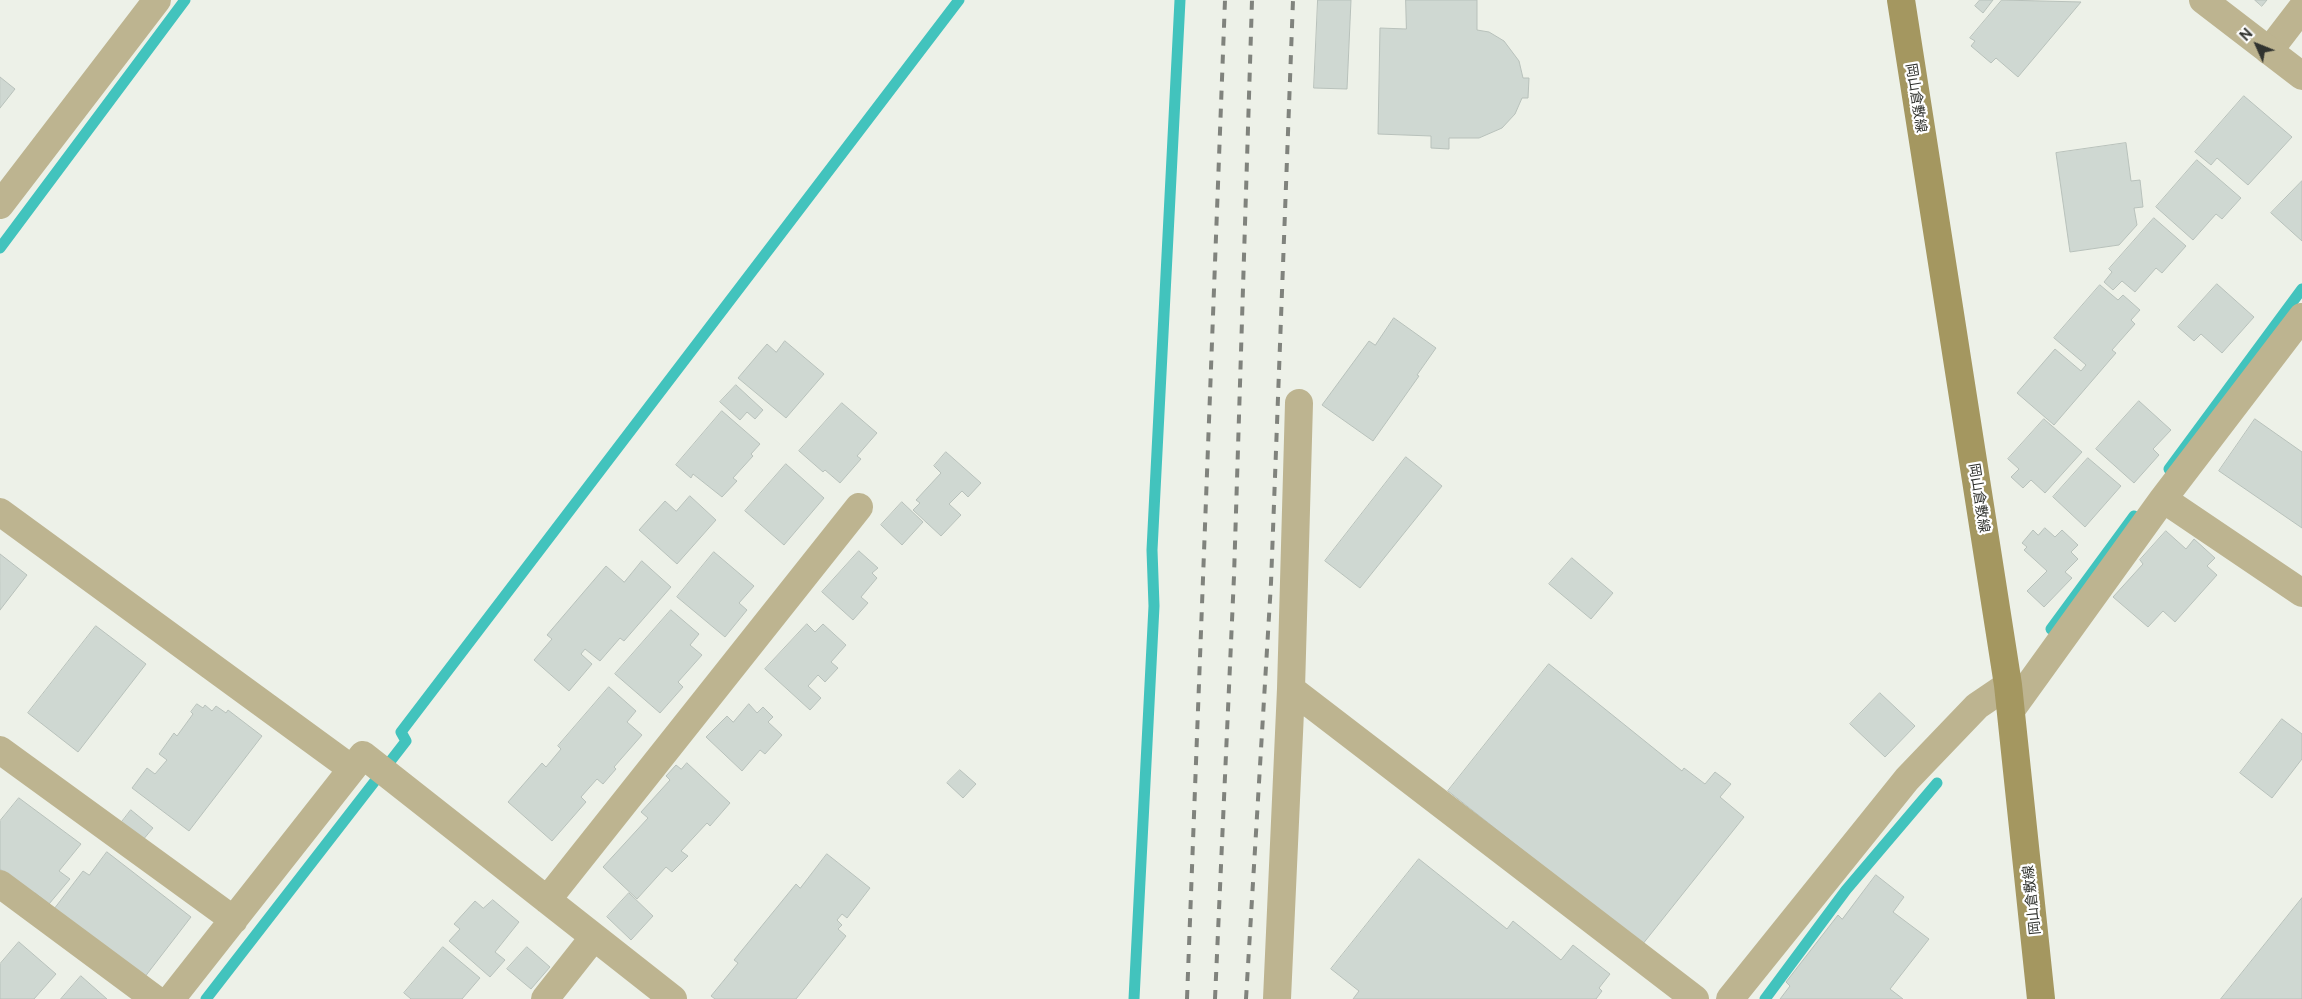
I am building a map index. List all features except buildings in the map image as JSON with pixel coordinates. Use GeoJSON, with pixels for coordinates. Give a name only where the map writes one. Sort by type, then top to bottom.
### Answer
{"type":"FeatureCollection","features":[{"type":"Feature","properties":{"kind":"main road","name":"岡山倉敷線"},"geometry":{"type":"LineString","coordinates":[[1900,0],[2010,698],[2041,999]]}},
{"type":"Feature","properties":{"kind":"street"},"geometry":{"type":"LineString","coordinates":[[2203,0],[2302,76]]}},
{"type":"Feature","properties":{"kind":"street"},"geometry":{"type":"LineString","coordinates":[[0,205],[148,3]]}},
{"type":"Feature","properties":{"kind":"street"},"geometry":{"type":"LineString","coordinates":[[2269,51],[2302,8]]}},
{"type":"Feature","properties":{"kind":"street"},"geometry":{"type":"LineString","coordinates":[[1730,999],[1907,780],[1977,706],[2010,698],[2302,317]]}},
{"type":"Feature","properties":{"kind":"street"},"geometry":{"type":"LineString","coordinates":[[1277,999],[1291,689],[1299,403]]}},
{"type":"Feature","properties":{"kind":"street"},"geometry":{"type":"LineString","coordinates":[[2162,499],[2302,593]]}},
{"type":"Feature","properties":{"kind":"street"},"geometry":{"type":"LineString","coordinates":[[547,900],[859,507]]}},
{"type":"Feature","properties":{"kind":"street"},"geometry":{"type":"LineString","coordinates":[[0,512],[370,768],[547,900],[673,999]]}},
{"type":"Feature","properties":{"kind":"street"},"geometry":{"type":"LineString","coordinates":[[1291,689],[1695,999]]}},
{"type":"Feature","properties":{"kind":"street"},"geometry":{"type":"LineString","coordinates":[[0,750],[234,920]]}},
{"type":"Feature","properties":{"kind":"street"},"geometry":{"type":"LineString","coordinates":[[171,999],[234,920],[370,768]]}},
{"type":"Feature","properties":{"kind":"street"},"geometry":{"type":"LineString","coordinates":[[0,884],[155,999]]}},
{"type":"Feature","properties":{"kind":"street"},"geometry":{"type":"LineString","coordinates":[[545,999],[594,937]]}},
{"type":"Feature","properties":{"kind":"waterway"},"geometry":{"type":"LineString","coordinates":[[0,248],[185,0]]}},
{"type":"Feature","properties":{"kind":"waterway"},"geometry":{"type":"LineString","coordinates":[[206,999],[406,741],[401,732],[959,0]]}},
{"type":"Feature","properties":{"kind":"waterway"},"geometry":{"type":"LineString","coordinates":[[1134,999],[1154,606],[1152,550],[1180,0]]}},
{"type":"Feature","properties":{"kind":"waterway"},"geometry":{"type":"LineString","coordinates":[[2169,469],[2302,289]]}},
{"type":"Feature","properties":{"kind":"waterway"},"geometry":{"type":"LineString","coordinates":[[2051,629],[2134,516]]}},
{"type":"Feature","properties":{"kind":"waterway"},"geometry":{"type":"LineString","coordinates":[[1765,999],[1846,890],[1937,783]]}},
{"type":"Feature","properties":{"kind":"railway"},"geometry":{"type":"LineString","coordinates":[[1187,999],[1225,0]]}},
{"type":"Feature","properties":{"kind":"railway"},"geometry":{"type":"LineString","coordinates":[[1215,999],[1234,576],[1252,0]]}},
{"type":"Feature","properties":{"kind":"railway"},"geometry":{"type":"LineString","coordinates":[[1246,999],[1271,583],[1293,0]]}}]}
